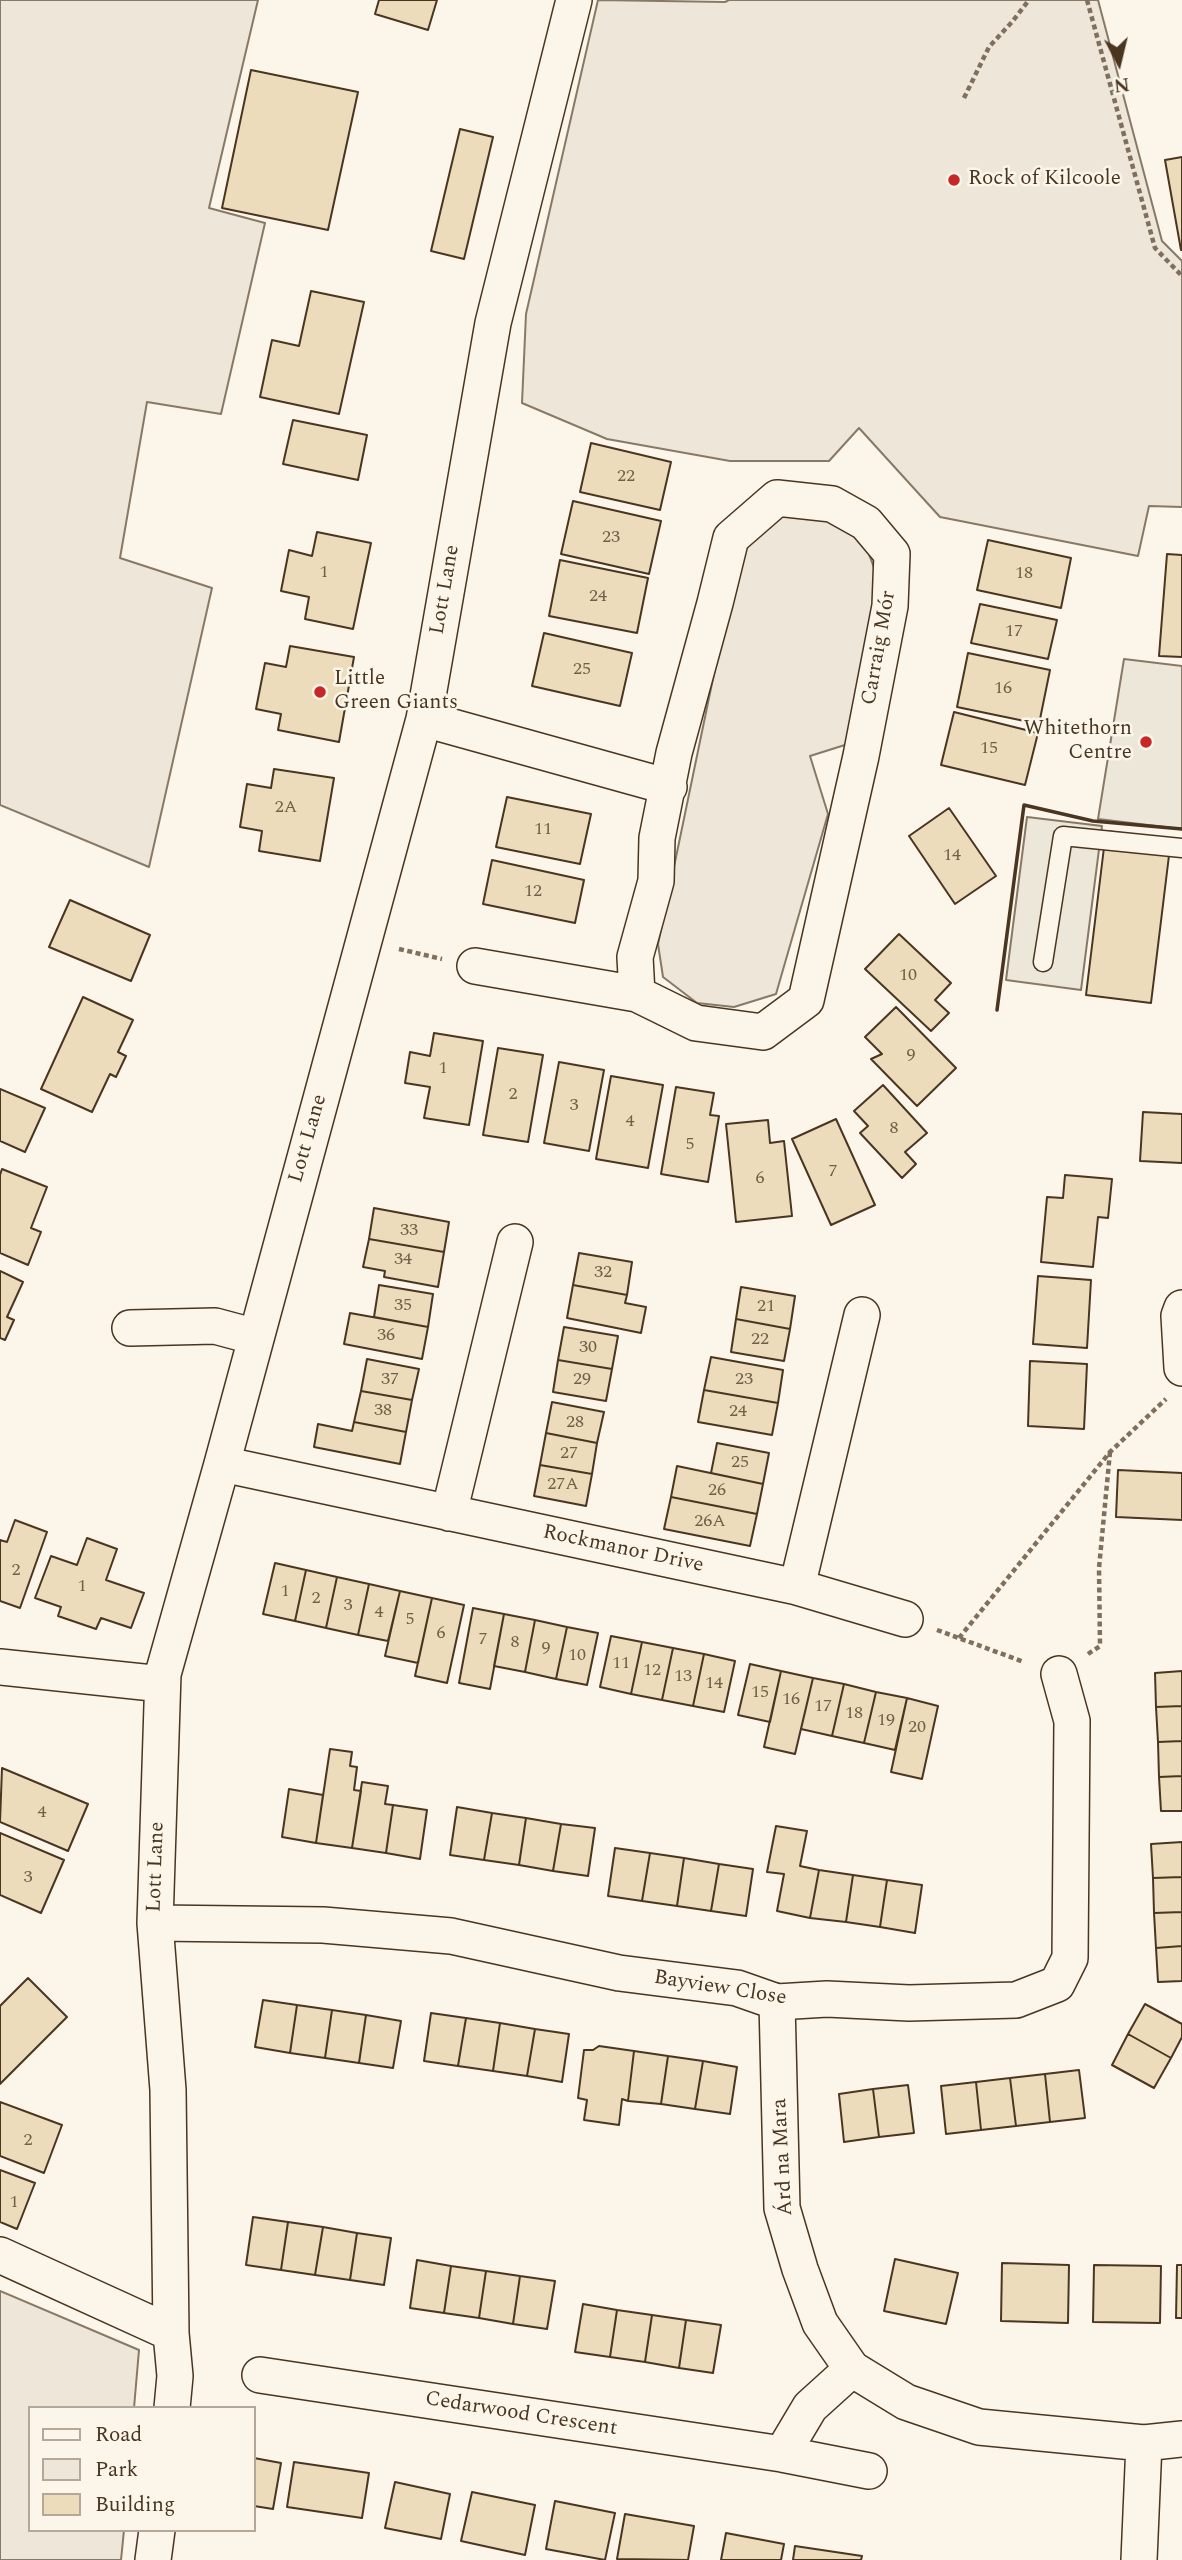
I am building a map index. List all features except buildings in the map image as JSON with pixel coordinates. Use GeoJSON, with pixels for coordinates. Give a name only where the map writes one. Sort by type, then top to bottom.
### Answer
{"type":"FeatureCollection","features":[{"type":"Feature","properties":{"kind":"street","name":"Lott Lane"},"geometry":{"type":"LineString","coordinates":[[172,2406],[176,2376],[171,2333],[168,2090],[155,1923],[163,1674],[424,719],[493,323],[574,0]]}},
{"type":"Feature","properties":{"kind":"street","name":"Carraig Mór"},"geometry":{"type":"LineString","coordinates":[[475,966],[637,994],[696,1023],[763,1032],[807,1000],[890,606],[892,555],[866,523],[832,504],[777,498],[731,538],[674,753],[657,838],[656,881],[635,957],[637,994]]}},
{"type":"Feature","properties":{"kind":"street"},"geometry":{"type":"LineString","coordinates":[[424,719],[669,787]]}},
{"type":"Feature","properties":{"kind":"street"},"geometry":{"type":"LineString","coordinates":[[449,1513],[515,1242]]}},
{"type":"Feature","properties":{"kind":"street"},"geometry":{"type":"LineString","coordinates":[[1177,1380],[1179,1316],[1182,1308]]}},
{"type":"Feature","properties":{"kind":"street"},"geometry":{"type":"LineString","coordinates":[[797,1587],[862,1315]]}},
{"type":"Feature","properties":{"kind":"street"},"geometry":{"type":"LineString","coordinates":[[130,1328],[215,1326],[256,1337]]}},
{"type":"Feature","properties":{"kind":"street","name":"Rockmanor Drive"},"geometry":{"type":"LineString","coordinates":[[222,1464],[797,1587],[905,1619]]}},
{"type":"Feature","properties":{"kind":"street"},"geometry":{"type":"LineString","coordinates":[[0,1667],[162,1684]]}},
{"type":"Feature","properties":{"kind":"street","name":"Bayview Close"},"geometry":{"type":"LineString","coordinates":[[155,1923],[323,1925],[451,1936],[618,1973],[737,1988],[777,2002],[827,1999],[909,2003],[1016,2000],[1057,1984],[1070,1958],[1072,1721],[1059,1674]]}},
{"type":"Feature","properties":{"kind":"street","name":"Árd na Mara"},"geometry":{"type":"LineString","coordinates":[[777,2002],[782,2207],[800,2269],[820,2323],[852,2369],[906,2402],[979,2427],[1144,2442],[1182,2439]]}},
{"type":"Feature","properties":{"kind":"street"},"geometry":{"type":"LineString","coordinates":[[0,2255],[171,2333]]}},
{"type":"Feature","properties":{"kind":"street"},"geometry":{"type":"LineString","coordinates":[[782,2454],[810,2407],[852,2369]]}},
{"type":"Feature","properties":{"kind":"street","name":"Cedarwood Crescent"},"geometry":{"type":"LineString","coordinates":[[260,2375],[782,2454],[869,2471]]}},
{"type":"Feature","properties":{"kind":"street"},"geometry":{"type":"LineString","coordinates":[[1139,2560],[1144,2442]]}},
{"type":"Feature","properties":{"kind":"street"},"geometry":{"type":"LineString","coordinates":[[153,2560],[157,2532]]}},
{"type":"Feature","properties":{"kind":"lane"},"geometry":{"type":"LineString","coordinates":[[1043,962],[1063,836],[1182,848]]}},
{"type":"Feature","properties":{"kind":"path"},"geometry":{"type":"LineString","coordinates":[[964,98],[989,47],[1029,0]]}},
{"type":"Feature","properties":{"kind":"path"},"geometry":{"type":"LineString","coordinates":[[1087,0],[1155,248],[1182,276]]}},
{"type":"Feature","properties":{"kind":"path"},"geometry":{"type":"LineString","coordinates":[[364,942],[475,966]]}},
{"type":"Feature","properties":{"kind":"path"},"geometry":{"type":"LineString","coordinates":[[959,1638],[1110,1452],[1177,1380]]}},
{"type":"Feature","properties":{"kind":"path"},"geometry":{"type":"LineString","coordinates":[[905,1619],[1059,1674],[1100,1646],[1099,1568],[1110,1452]]}},
{"type":"Feature","properties":{"kind":"green space"},"geometry":{"type":"Polygon","coordinates":[[[0,0],[258,0],[209,208],[265,223],[221,414],[147,402],[120,558],[212,588],[149,867],[0,805],[0,0]]]}},
{"type":"Feature","properties":{"kind":"green space"},"geometry":{"type":"Polygon","coordinates":[[[598,0],[1098,0],[1162,241],[1182,261],[1182,507],[1149,506],[1138,556],[940,517],[859,428],[829,461],[730,461],[607,439],[522,403],[526,314],[598,0]]]}},
{"type":"Feature","properties":{"kind":"green space"},"geometry":{"type":"Polygon","coordinates":[[[785,513],[836,519],[864,541],[876,573],[878,590],[848,744],[810,756],[828,814],[776,994],[734,1007],[697,1003],[663,977],[658,944],[739,553],[785,513]]]}},
{"type":"Feature","properties":{"kind":"green space"},"geometry":{"type":"Polygon","coordinates":[[[0,2291],[139,2350],[134,2406],[28,2406],[28,2532],[124,2532],[121,2560],[0,2560],[0,2291]]]}},
{"type":"Feature","properties":{"kind":"shaded area","name":"Whitethorn Centre"},"geometry":{"type":"Polygon","coordinates":[[[1124,659],[1182,666],[1182,829],[1098,819],[1124,659]]]}},
{"type":"Feature","properties":{"kind":"shaded area"},"geometry":{"type":"Polygon","coordinates":[[[1027,817],[1102,826],[1081,990],[1006,980],[1027,817]]]}},
{"type":"Feature","properties":{"kind":"wall"},"geometry":{"type":"LineString","coordinates":[[997,1010],[1024,805],[1093,821],[1182,829]]}},
{"type":"Feature","properties":{"kind":"place","name":"Rock of Kilcoole"},"geometry":{"type":"Point","coordinates":[954,180]}},
{"type":"Feature","properties":{"kind":"place","name":"Little Green Giants"},"geometry":{"type":"Point","coordinates":[320,692]}},
{"type":"Feature","properties":{"kind":"place","name":"Whitethorn Centre"},"geometry":{"type":"Point","coordinates":[1146,742]}}]}
